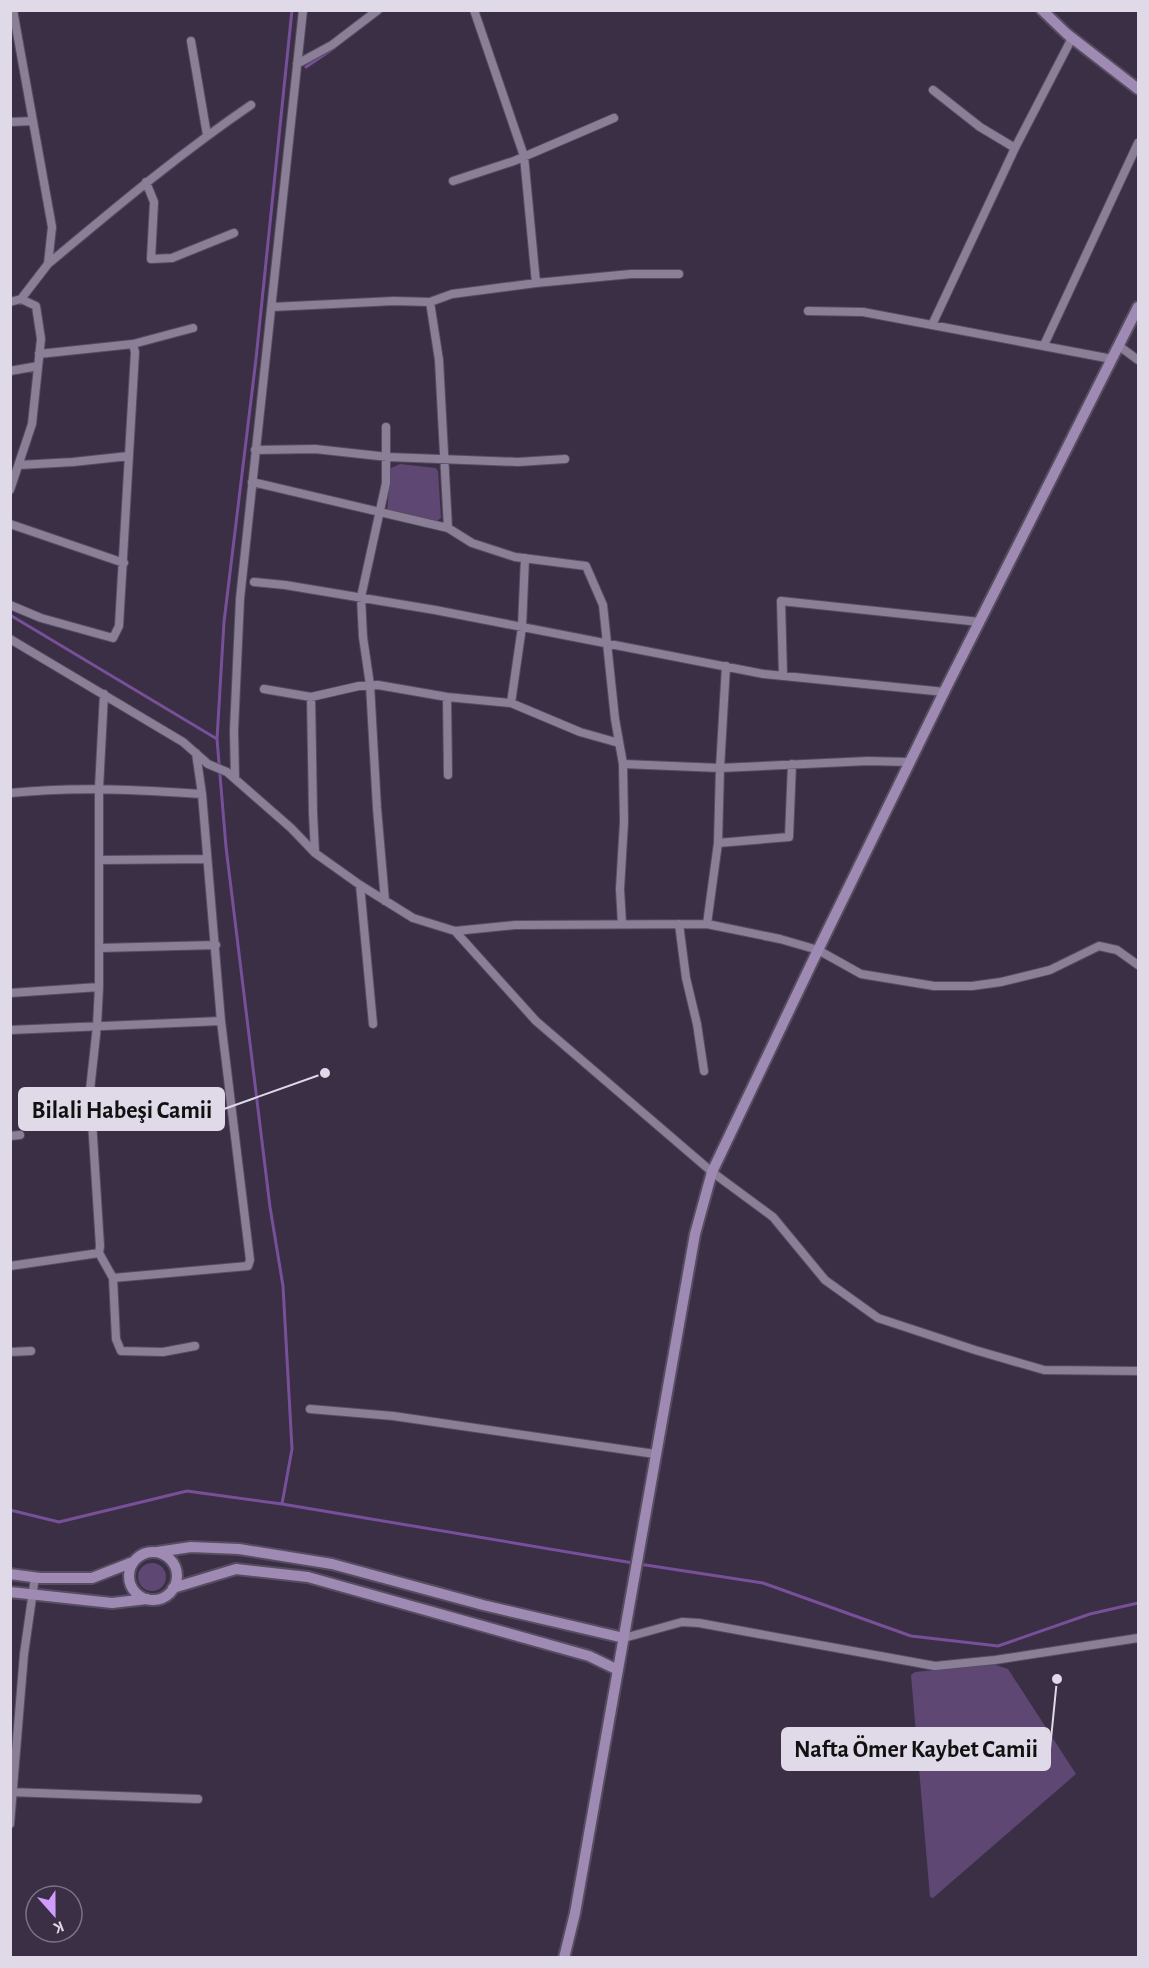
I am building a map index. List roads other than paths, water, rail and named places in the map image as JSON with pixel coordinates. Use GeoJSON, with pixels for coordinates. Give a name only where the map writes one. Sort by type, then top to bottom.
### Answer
{"type":"FeatureCollection","features":[{"type":"Feature","properties":{"kind":"main road"},"geometry":{"type":"LineString","coordinates":[[1042,10],[1072,38],[1138,89]]}},
{"type":"Feature","properties":{"kind":"main road"},"geometry":{"type":"LineString","coordinates":[[564,1958],[575,1913],[695,1234],[712,1172],[910,762],[1138,307]]}},
{"type":"Feature","properties":{"kind":"main road"},"geometry":{"type":"LineString","coordinates":[[10,1575],[92,1578],[134,1562],[144,1554],[191,1547],[239,1549],[332,1564],[483,1605],[624,1638]]}},
{"type":"Feature","properties":{"kind":"main road"},"geometry":{"type":"LineString","coordinates":[[157,1552],[164,1554],[174,1564],[177,1577],[174,1588]]}},
{"type":"Feature","properties":{"kind":"main road"},"geometry":{"type":"LineString","coordinates":[[134,1562],[129,1574],[132,1587],[147,1599]]}},
{"type":"Feature","properties":{"kind":"main road"},"geometry":{"type":"LineString","coordinates":[[10,1592],[112,1603],[159,1599],[174,1588],[236,1569],[308,1577],[589,1656],[618,1670]]}},
{"type":"Feature","properties":{"kind":"street"},"geometry":{"type":"LineString","coordinates":[[13,10],[52,227],[48,264]]}},
{"type":"Feature","properties":{"kind":"street"},"geometry":{"type":"LineString","coordinates":[[235,779],[234,730],[240,599],[303,10]]}},
{"type":"Feature","properties":{"kind":"street"},"geometry":{"type":"LineString","coordinates":[[297,64],[332,45],[378,10]]}},
{"type":"Feature","properties":{"kind":"street"},"geometry":{"type":"LineString","coordinates":[[474,10],[496,68],[524,156],[536,283]]}},
{"type":"Feature","properties":{"kind":"street"},"geometry":{"type":"LineString","coordinates":[[932,325],[1015,148],[1072,38]]}},
{"type":"Feature","properties":{"kind":"street"},"geometry":{"type":"LineString","coordinates":[[191,41],[207,135]]}},
{"type":"Feature","properties":{"kind":"street"},"geometry":{"type":"LineString","coordinates":[[933,90],[980,127],[1015,148]]}},
{"type":"Feature","properties":{"kind":"street"},"geometry":{"type":"LineString","coordinates":[[10,302],[21,299],[48,264],[146,182],[250,105]]}},
{"type":"Feature","properties":{"kind":"street"},"geometry":{"type":"LineString","coordinates":[[453,181],[524,156],[614,118]]}},
{"type":"Feature","properties":{"kind":"street"},"geometry":{"type":"LineString","coordinates":[[10,122],[33,121]]}},
{"type":"Feature","properties":{"kind":"street"},"geometry":{"type":"LineString","coordinates":[[1044,345],[1138,143]]}},
{"type":"Feature","properties":{"kind":"street"},"geometry":{"type":"LineString","coordinates":[[146,182],[154,202],[151,258],[172,258],[234,233]]}},
{"type":"Feature","properties":{"kind":"street"},"geometry":{"type":"LineString","coordinates":[[272,307],[394,301],[430,302],[452,294],[536,283],[631,274],[679,274]]}},
{"type":"Feature","properties":{"kind":"street"},"geometry":{"type":"LineString","coordinates":[[10,490],[32,424],[41,339],[36,306],[21,299]]}},
{"type":"Feature","properties":{"kind":"street"},"geometry":{"type":"LineString","coordinates":[[430,302],[439,360],[448,528]]}},
{"type":"Feature","properties":{"kind":"street"},"geometry":{"type":"LineString","coordinates":[[808,311],[863,312],[1112,359]]}},
{"type":"Feature","properties":{"kind":"street"},"geometry":{"type":"LineString","coordinates":[[39,354],[133,344],[193,328]]}},
{"type":"Feature","properties":{"kind":"street"},"geometry":{"type":"LineString","coordinates":[[10,605],[41,618],[113,638],[119,626],[135,352],[133,344]]}},
{"type":"Feature","properties":{"kind":"street"},"geometry":{"type":"LineString","coordinates":[[1119,346],[1138,360]]}},
{"type":"Feature","properties":{"kind":"street"},"geometry":{"type":"LineString","coordinates":[[10,371],[38,366]]}},
{"type":"Feature","properties":{"kind":"street"},"geometry":{"type":"LineString","coordinates":[[385,902],[370,685],[363,637],[361,597],[386,483],[388,457],[386,427]]}},
{"type":"Feature","properties":{"kind":"street"},"geometry":{"type":"LineString","coordinates":[[255,450],[315,449],[388,457],[518,462],[565,459]]}},
{"type":"Feature","properties":{"kind":"street"},"geometry":{"type":"LineString","coordinates":[[19,465],[129,456]]}},
{"type":"Feature","properties":{"kind":"street"},"geometry":{"type":"LineString","coordinates":[[252,482],[448,528],[472,543],[515,557],[586,566],[603,605],[615,719],[623,764],[624,822],[620,889],[622,924]]}},
{"type":"Feature","properties":{"kind":"street"},"geometry":{"type":"LineString","coordinates":[[10,524],[124,563]]}},
{"type":"Feature","properties":{"kind":"street"},"geometry":{"type":"LineString","coordinates":[[511,703],[522,627],[525,558]]}},
{"type":"Feature","properties":{"kind":"street"},"geometry":{"type":"LineString","coordinates":[[254,582],[361,597],[764,674],[945,692]]}},
{"type":"Feature","properties":{"kind":"street"},"geometry":{"type":"LineString","coordinates":[[783,675],[781,601],[980,622]]}},
{"type":"Feature","properties":{"kind":"street"},"geometry":{"type":"LineString","coordinates":[[10,639],[183,742],[208,764],[227,772],[291,828],[315,853],[385,902],[413,918],[455,931],[515,925],[707,924],[780,939],[818,950],[861,974],[934,986],[972,986],[1001,982],[1050,970],[1099,946],[1117,950],[1138,965]]}},
{"type":"Feature","properties":{"kind":"street"},"geometry":{"type":"LineString","coordinates":[[707,924],[718,843],[726,666]]}},
{"type":"Feature","properties":{"kind":"street"},"geometry":{"type":"LineString","coordinates":[[264,689],[311,698],[370,685],[447,697],[511,703],[579,732],[619,743]]}},
{"type":"Feature","properties":{"kind":"street"},"geometry":{"type":"LineString","coordinates":[[104,694],[99,788],[98,1026],[90,1090],[99,1253],[112,1278],[116,1339],[121,1351],[163,1352],[195,1346]]}},
{"type":"Feature","properties":{"kind":"street"},"geometry":{"type":"LineString","coordinates":[[447,697],[448,776]]}},
{"type":"Feature","properties":{"kind":"street"},"geometry":{"type":"LineString","coordinates":[[311,698],[315,853]]}},
{"type":"Feature","properties":{"kind":"street"},"geometry":{"type":"LineString","coordinates":[[112,1278],[248,1266],[250,1260],[221,1021],[202,794],[196,753]]}},
{"type":"Feature","properties":{"kind":"street"},"geometry":{"type":"LineString","coordinates":[[623,764],[720,768],[868,761],[910,762]]}},
{"type":"Feature","properties":{"kind":"street"},"geometry":{"type":"LineString","coordinates":[[718,843],[789,837],[792,764]]}},
{"type":"Feature","properties":{"kind":"street"},"geometry":{"type":"LineString","coordinates":[[10,793],[99,788],[202,794]]}},
{"type":"Feature","properties":{"kind":"street"},"geometry":{"type":"LineString","coordinates":[[99,861],[207,859]]}},
{"type":"Feature","properties":{"kind":"street"},"geometry":{"type":"LineString","coordinates":[[360,885],[373,1024]]}},
{"type":"Feature","properties":{"kind":"street"},"geometry":{"type":"LineString","coordinates":[[679,924],[686,978],[697,1024],[704,1071]]}},
{"type":"Feature","properties":{"kind":"street"},"geometry":{"type":"LineString","coordinates":[[455,931],[536,1021],[712,1172],[774,1217],[825,1280],[878,1318],[1044,1370],[1138,1371]]}},
{"type":"Feature","properties":{"kind":"street"},"geometry":{"type":"LineString","coordinates":[[99,948],[216,945]]}},
{"type":"Feature","properties":{"kind":"street"},"geometry":{"type":"LineString","coordinates":[[10,993],[99,987]]}},
{"type":"Feature","properties":{"kind":"street"},"geometry":{"type":"LineString","coordinates":[[10,1030],[221,1021]]}},
{"type":"Feature","properties":{"kind":"street"},"geometry":{"type":"LineString","coordinates":[[10,1136],[20,1136]]}},
{"type":"Feature","properties":{"kind":"street"},"geometry":{"type":"LineString","coordinates":[[10,1266],[99,1253]]}},
{"type":"Feature","properties":{"kind":"street"},"geometry":{"type":"LineString","coordinates":[[10,1352],[31,1351]]}},
{"type":"Feature","properties":{"kind":"street"},"geometry":{"type":"LineString","coordinates":[[310,1409],[393,1416],[655,1454]]}},
{"type":"Feature","properties":{"kind":"street"},"geometry":{"type":"LineString","coordinates":[[10,1824],[14,1723],[35,1577]]}},
{"type":"Feature","properties":{"kind":"street"},"geometry":{"type":"LineString","coordinates":[[624,1638],[682,1622],[699,1623],[935,1666],[995,1660],[1138,1638]]}},
{"type":"Feature","properties":{"kind":"street"},"geometry":{"type":"LineString","coordinates":[[12,1792],[198,1799]]}},
{"type":"Feature","properties":{"kind":"waterway"},"geometry":{"type":"LineString","coordinates":[[282,1504],[292,1449],[283,1286],[270,1207],[226,847],[217,739],[224,622],[256,359],[292,10]]}},
{"type":"Feature","properties":{"kind":"waterway"},"geometry":{"type":"LineString","coordinates":[[306,67],[334,48]]}},
{"type":"Feature","properties":{"kind":"waterway"},"geometry":{"type":"LineString","coordinates":[[10,615],[217,739]]}},
{"type":"Feature","properties":{"kind":"waterway"},"geometry":{"type":"LineString","coordinates":[[10,1510],[59,1522],[187,1491],[282,1504],[633,1563]]}},
{"type":"Feature","properties":{"kind":"waterway"},"geometry":{"type":"LineString","coordinates":[[639,1564],[763,1583],[911,1636],[998,1646],[1090,1614],[1138,1603]]}},
{"type":"Feature","properties":{"kind":"place","name":"Bilali Habeşi Camii"},"geometry":{"type":"Point","coordinates":[325,1073]}},
{"type":"Feature","properties":{"kind":"place","name":"Nafta Ömer Kaybet Camii"},"geometry":{"type":"Point","coordinates":[1057,1679]}}]}
